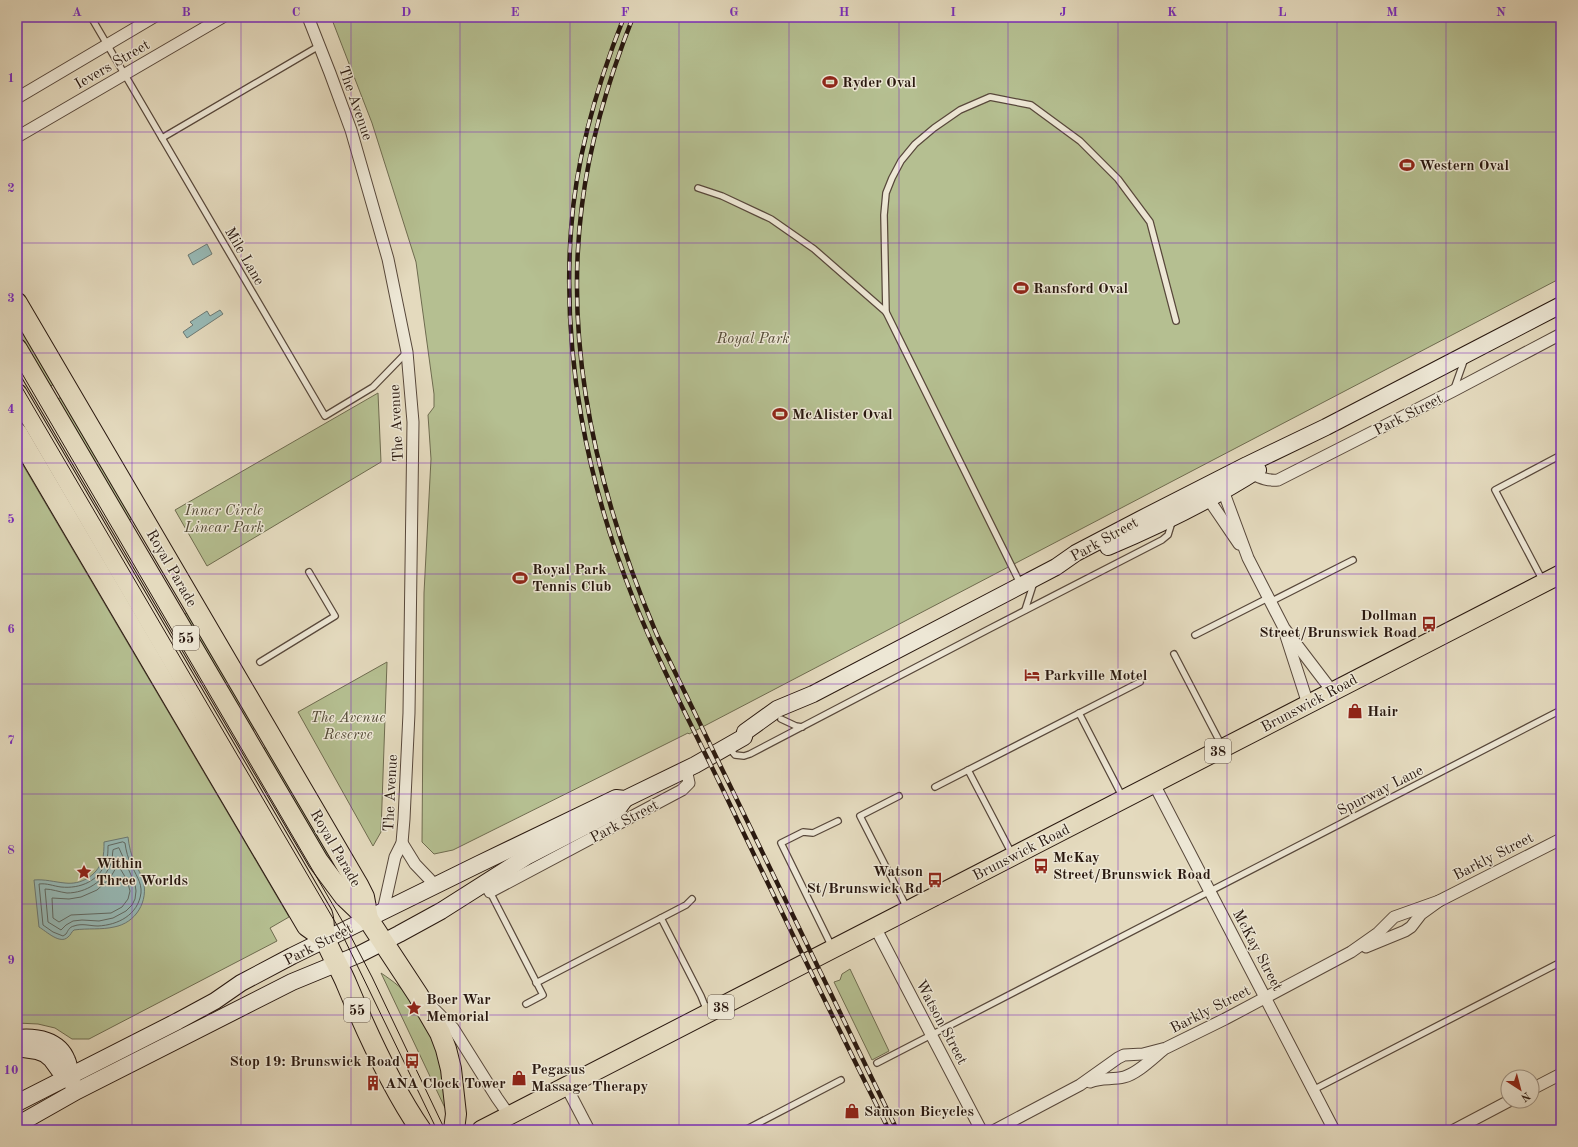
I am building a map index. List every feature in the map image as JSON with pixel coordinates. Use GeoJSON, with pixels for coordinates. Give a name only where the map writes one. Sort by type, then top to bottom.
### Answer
{"type":"FeatureCollection","features":[{"type":"Feature","properties":{"kind":"highway","name":"Royal Parade"},"geometry":{"type":"LineString","coordinates":[[17,303],[358,885],[375,915],[383,942],[418,995],[440,1033],[451,1069],[456,1114],[454,1130]]}},
{"type":"Feature","properties":{"kind":"highway","name":"Royal Parade"},"geometry":{"type":"LineString","coordinates":[[17,349],[318,861],[344,896],[375,915]]}},
{"type":"Feature","properties":{"kind":"highway"},"geometry":{"type":"LineString","coordinates":[[42,392],[62,381]]}},
{"type":"Feature","properties":{"kind":"highway","name":"55"},"geometry":{"type":"LineString","coordinates":[[17,394],[47,445],[121,591]]}},
{"type":"Feature","properties":{"kind":"highway","name":"55"},"geometry":{"type":"LineString","coordinates":[[17,433],[29,454],[121,591],[221,760],[322,914],[325,939],[361,1018],[398,1092],[421,1130]]}},
{"type":"Feature","properties":{"kind":"highway"},"geometry":{"type":"LineString","coordinates":[[29,454],[47,445]]}},
{"type":"Feature","properties":{"kind":"highway"},"geometry":{"type":"LineString","coordinates":[[121,591],[168,561]]}},
{"type":"Feature","properties":{"kind":"highway"},"geometry":{"type":"LineString","coordinates":[[248,744],[269,733]]}},
{"type":"Feature","properties":{"kind":"main road","name":"Brunswick Road"},"geometry":{"type":"LineString","coordinates":[[481,1130],[1561,574]]}},
{"type":"Feature","properties":{"kind":"street","name":"Ievers Street"},"geometry":{"type":"LineString","coordinates":[[17,98],[154,17]]}},
{"type":"Feature","properties":{"kind":"street","name":"Ievers Street"},"geometry":{"type":"LineString","coordinates":[[17,137],[223,17]]}},
{"type":"Feature","properties":{"kind":"street","name":"The Avenue"},"geometry":{"type":"LineString","coordinates":[[308,17],[333,80],[355,145],[388,259],[407,355],[413,422],[410,713],[402,843],[395,857],[375,915]]}},
{"type":"Feature","properties":{"kind":"street","name":"Park Street"},"geometry":{"type":"LineString","coordinates":[[744,737],[745,732],[777,709],[813,694],[1056,567],[1131,537],[1172,510],[1326,427],[1561,305]]}},
{"type":"Feature","properties":{"kind":"street","name":"Park Street"},"geometry":{"type":"LineString","coordinates":[[1252,474],[1271,481],[1278,480],[1561,334]]}},
{"type":"Feature","properties":{"kind":"street","name":"Park Street"},"geometry":{"type":"LineString","coordinates":[[1220,485],[1252,474],[1326,427]]}},
{"type":"Feature","properties":{"kind":"street"},"geometry":{"type":"LineString","coordinates":[[1220,485],[1248,558],[1284,628],[1332,691]]}},
{"type":"Feature","properties":{"kind":"street"},"geometry":{"type":"LineString","coordinates":[[1204,494],[1248,558]]}},
{"type":"Feature","properties":{"kind":"street"},"geometry":{"type":"LineString","coordinates":[[1284,628],[1308,704]]}},
{"type":"Feature","properties":{"kind":"street","name":"Park Street"},"geometry":{"type":"LineString","coordinates":[[487,888],[526,857],[617,810],[625,799],[686,770],[744,737],[752,738],[781,719],[813,694]]}},
{"type":"Feature","properties":{"kind":"street","name":"Park Street"},"geometry":{"type":"LineString","coordinates":[[17,1125],[76,1091],[223,1016],[304,976],[337,964],[383,942],[441,911],[682,790],[689,783],[686,770]]}},
{"type":"Feature","properties":{"kind":"street","name":"McKay Street"},"geometry":{"type":"LineString","coordinates":[[1154,784],[1334,1130]]}},
{"type":"Feature","properties":{"kind":"street","name":"Park Street"},"geometry":{"type":"LineString","coordinates":[[17,1104],[178,1021],[215,1001],[241,983],[325,939],[616,798],[625,799]]}},
{"type":"Feature","properties":{"kind":"street","name":"Barkly Street"},"geometry":{"type":"LineString","coordinates":[[995,1130],[1080,1085],[1124,1055],[1143,1054],[1166,1048],[1266,998],[1351,952],[1378,933],[1394,917],[1439,901],[1561,839]]}},
{"type":"Feature","properties":{"kind":"street","name":"The Avenue"},"geometry":{"type":"LineString","coordinates":[[402,843],[415,864],[436,886]]}},
{"type":"Feature","properties":{"kind":"street","name":"Barkly Street"},"geometry":{"type":"LineString","coordinates":[[1351,952],[1394,937],[1405,931],[1411,927],[1421,914],[1439,901]]}},
{"type":"Feature","properties":{"kind":"street","name":"Watson Street"},"geometry":{"type":"LineString","coordinates":[[875,927],[981,1130]]}},
{"type":"Feature","properties":{"kind":"street","name":"Royal Parade"},"geometry":{"type":"LineString","coordinates":[[418,995],[453,1028],[497,1098],[510,1115]]}},
{"type":"Feature","properties":{"kind":"street"},"geometry":{"type":"LineString","coordinates":[[215,1001],[223,1016]]}},
{"type":"Feature","properties":{"kind":"street"},"geometry":{"type":"LineString","coordinates":[[178,1021],[185,1036]]}},
{"type":"Feature","properties":{"kind":"street"},"geometry":{"type":"LineString","coordinates":[[17,1038],[41,1039],[56,1045],[64,1053],[67,1060],[69,1077],[76,1091]]}},
{"type":"Feature","properties":{"kind":"street"},"geometry":{"type":"LineString","coordinates":[[17,1048],[37,1051],[45,1054],[51,1059],[59,1070],[69,1077]]}},
{"type":"Feature","properties":{"kind":"street","name":"Barkly Street"},"geometry":{"type":"LineString","coordinates":[[1080,1085],[1099,1078],[1126,1077],[1146,1064],[1166,1048]]}},
{"type":"Feature","properties":{"kind":"street"},"geometry":{"type":"LineString","coordinates":[[1540,1085],[1561,1074]]}},
{"type":"Feature","properties":{"kind":"street"},"geometry":{"type":"LineString","coordinates":[[566,1086],[589,1130]]}},
{"type":"Feature","properties":{"kind":"street"},"geometry":{"type":"LineString","coordinates":[[1454,1130],[1500,1106]]}},
{"type":"Feature","properties":{"kind":"lane","name":"Mile Lane"},"geometry":{"type":"LineString","coordinates":[[91,17],[325,416],[373,387],[407,355]]}},
{"type":"Feature","properties":{"kind":"lane"},"geometry":{"type":"LineString","coordinates":[[162,138],[319,46]]}},
{"type":"Feature","properties":{"kind":"lane"},"geometry":{"type":"LineString","coordinates":[[886,312],[884,215],[886,193],[892,178],[901,161],[915,144],[934,128],[960,110],[990,97],[1031,105],[1080,141],[1118,179],[1150,222],[1176,321]]}},
{"type":"Feature","properties":{"kind":"lane"},"geometry":{"type":"LineString","coordinates":[[698,188],[722,196],[771,219],[814,249],[886,312],[1028,581],[1025,610]]}},
{"type":"Feature","properties":{"kind":"lane"},"geometry":{"type":"LineString","coordinates":[[1453,391],[1467,354]]}},
{"type":"Feature","properties":{"kind":"lane"},"geometry":{"type":"LineString","coordinates":[[1544,583],[1495,490],[1561,455]]}},
{"type":"Feature","properties":{"kind":"lane"},"geometry":{"type":"LineString","coordinates":[[728,747],[735,755],[748,755],[1162,540],[1168,535],[1171,529],[1172,510]]}},
{"type":"Feature","properties":{"kind":"lane"},"geometry":{"type":"LineString","coordinates":[[1195,635],[1353,560]]}},
{"type":"Feature","properties":{"kind":"lane"},"geometry":{"type":"LineString","coordinates":[[260,662],[335,616],[309,572]]}},
{"type":"Feature","properties":{"kind":"lane"},"geometry":{"type":"LineString","coordinates":[[1174,654],[1223,748]]}},
{"type":"Feature","properties":{"kind":"lane"},"geometry":{"type":"LineString","coordinates":[[935,787],[1140,682]]}},
{"type":"Feature","properties":{"kind":"lane","name":"Spurway Lane"},"geometry":{"type":"LineString","coordinates":[[877,1063],[1561,710]]}},
{"type":"Feature","properties":{"kind":"lane"},"geometry":{"type":"LineString","coordinates":[[1079,713],[1124,800]]}},
{"type":"Feature","properties":{"kind":"lane"},"geometry":{"type":"LineString","coordinates":[[781,719],[796,726],[802,727]]}},
{"type":"Feature","properties":{"kind":"lane"},"geometry":{"type":"LineString","coordinates":[[968,770],[1013,856]]}},
{"type":"Feature","properties":{"kind":"lane"},"geometry":{"type":"LineString","coordinates":[[899,796],[860,816],[908,910]]}},
{"type":"Feature","properties":{"kind":"lane"},"geometry":{"type":"LineString","coordinates":[[833,949],[780,843],[803,832],[814,833],[838,821]]}},
{"type":"Feature","properties":{"kind":"lane"},"geometry":{"type":"LineString","coordinates":[[487,888],[543,995],[526,1004]]}},
{"type":"Feature","properties":{"kind":"lane"},"geometry":{"type":"LineString","coordinates":[[536,983],[686,906],[692,899]]}},
{"type":"Feature","properties":{"kind":"lane"},"geometry":{"type":"LineString","coordinates":[[661,918],[701,996],[708,1013]]}},
{"type":"Feature","properties":{"kind":"lane"},"geometry":{"type":"LineString","coordinates":[[1313,1090],[1561,962]]}},
{"type":"Feature","properties":{"kind":"lane"},"geometry":{"type":"LineString","coordinates":[[746,1130],[841,1080]]}},
{"type":"Feature","properties":{"kind":"green space","name":"Royal Park"},"geometry":{"type":"Polygon","coordinates":[[[331,17],[1561,17],[1561,278],[689,734],[688,733],[453,850],[434,854],[422,842],[424,593],[431,459],[428,415],[434,407],[434,394],[416,262],[372,123],[331,17]]]}},
{"type":"Feature","properties":{"kind":"green space"},"geometry":{"type":"Polygon","coordinates":[[[17,317],[54,384],[49,387],[17,334],[17,317]]]}},
{"type":"Feature","properties":{"kind":"green space","name":"Inner Circle Linear Park"},"geometry":{"type":"Polygon","coordinates":[[[378,393],[381,462],[207,566],[175,510],[378,393]]]}},
{"type":"Feature","properties":{"kind":"green space"},"geometry":{"type":"Polygon","coordinates":[[[62,398],[133,517],[130,520],[128,521],[58,399],[62,398]]]}},
{"type":"Feature","properties":{"kind":"green space"},"geometry":{"type":"Polygon","coordinates":[[[17,455],[289,917],[270,928],[277,941],[89,1039],[72,1039],[55,1028],[38,1024],[17,1023],[17,455]]]}},
{"type":"Feature","properties":{"kind":"green space"},"geometry":{"type":"Polygon","coordinates":[[[188,613],[256,728],[251,730],[185,615],[188,613]]]}},
{"type":"Feature","properties":{"kind":"green space","name":"The Avenue Reserve"},"geometry":{"type":"Polygon","coordinates":[[[387,662],[381,832],[373,846],[298,712],[387,662]]]}},
{"type":"Feature","properties":{"kind":"green space"},"geometry":{"type":"Polygon","coordinates":[[[266,747],[336,865],[333,868],[263,749],[266,747]]]}},
{"type":"Feature","properties":{"kind":"green space"},"geometry":{"type":"Polygon","coordinates":[[[850,969],[889,1051],[872,1060],[834,982],[840,980],[842,974],[850,969]]]}},
{"type":"Feature","properties":{"kind":"green space"},"geometry":{"type":"Polygon","coordinates":[[[381,973],[406,994],[420,1012],[426,1024],[438,1054],[442,1069],[445,1083],[445,1108],[381,973]]]}},
{"type":"Feature","properties":{"kind":"water"},"geometry":{"type":"Polygon","coordinates":[[[207,244],[212,254],[193,265],[188,255],[207,244]]]}},
{"type":"Feature","properties":{"kind":"water"},"geometry":{"type":"Polygon","coordinates":[[[220,310],[223,314],[187,338],[183,332],[193,325],[190,322],[207,311],[210,316],[220,310]]]}},
{"type":"Feature","properties":{"kind":"water"},"geometry":{"type":"Polygon","coordinates":[[[128,837],[132,857],[143,880],[144,888],[142,903],[134,916],[122,925],[114,927],[74,930],[65,939],[57,938],[39,927],[34,880],[61,883],[77,883],[82,881],[96,871],[102,861],[104,842],[128,837]]]}},
{"type":"Feature","properties":{"kind":"tram line"},"geometry":{"type":"LineString","coordinates":[[17,365],[347,929],[372,977],[445,1130]]}},
{"type":"Feature","properties":{"kind":"tram line"},"geometry":{"type":"LineString","coordinates":[[17,379],[341,932],[437,1130]]}},
{"type":"Feature","properties":{"kind":"railway"},"geometry":{"type":"LineString","coordinates":[[624,17],[605,69],[589,122],[578,175],[571,230],[569,277],[570,324],[581,417],[591,464],[617,554],[643,623],[677,696],[889,1130]]}},
{"type":"Feature","properties":{"kind":"railway"},"geometry":{"type":"LineString","coordinates":[[633,17],[608,86],[595,133],[582,205],[577,260],[578,315],[582,370],[591,425],[603,479],[619,532],[657,635],[897,1130]]}},
{"type":"Feature","properties":{"kind":"place","name":"Ryder Oval"},"geometry":{"type":"Point","coordinates":[830,82]}},
{"type":"Feature","properties":{"kind":"place","name":"Western Oval"},"geometry":{"type":"Point","coordinates":[1407,165]}},
{"type":"Feature","properties":{"kind":"place","name":"Ransford Oval"},"geometry":{"type":"Point","coordinates":[1021,288]}},
{"type":"Feature","properties":{"kind":"place","name":"McAlister Oval"},"geometry":{"type":"Point","coordinates":[780,414]}},
{"type":"Feature","properties":{"kind":"place","name":"Royal Park Tennis Club"},"geometry":{"type":"Point","coordinates":[520,578]}},
{"type":"Feature","properties":{"kind":"place","name":"Dollman Street/Brunswick Road"},"geometry":{"type":"Point","coordinates":[1429,624]}},
{"type":"Feature","properties":{"kind":"place","name":"Parkville Motel"},"geometry":{"type":"Point","coordinates":[1032,675]}},
{"type":"Feature","properties":{"kind":"place","name":"Hair"},"geometry":{"type":"Point","coordinates":[1355,711]}},
{"type":"Feature","properties":{"kind":"place","name":"McKay Street/Brunswick Road"},"geometry":{"type":"Point","coordinates":[1041,866]}},
{"type":"Feature","properties":{"kind":"place","name":"Within Three Worlds"},"geometry":{"type":"Point","coordinates":[84,872]}},
{"type":"Feature","properties":{"kind":"place","name":"Watson St/Brunswick Rd"},"geometry":{"type":"Point","coordinates":[935,880]}},
{"type":"Feature","properties":{"kind":"place","name":"Boer War Memorial"},"geometry":{"type":"Point","coordinates":[414,1008]}},
{"type":"Feature","properties":{"kind":"place","name":"Stop 19: Brunswick Road"},"geometry":{"type":"Point","coordinates":[412,1061]}},
{"type":"Feature","properties":{"kind":"place","name":"Pegasus Massage Therapy"},"geometry":{"type":"Point","coordinates":[519,1078]}},
{"type":"Feature","properties":{"kind":"place","name":"ANA Clock Tower"},"geometry":{"type":"Point","coordinates":[373,1083]}},
{"type":"Feature","properties":{"kind":"place","name":"Samson Bicycles"},"geometry":{"type":"Point","coordinates":[852,1111]}}]}
